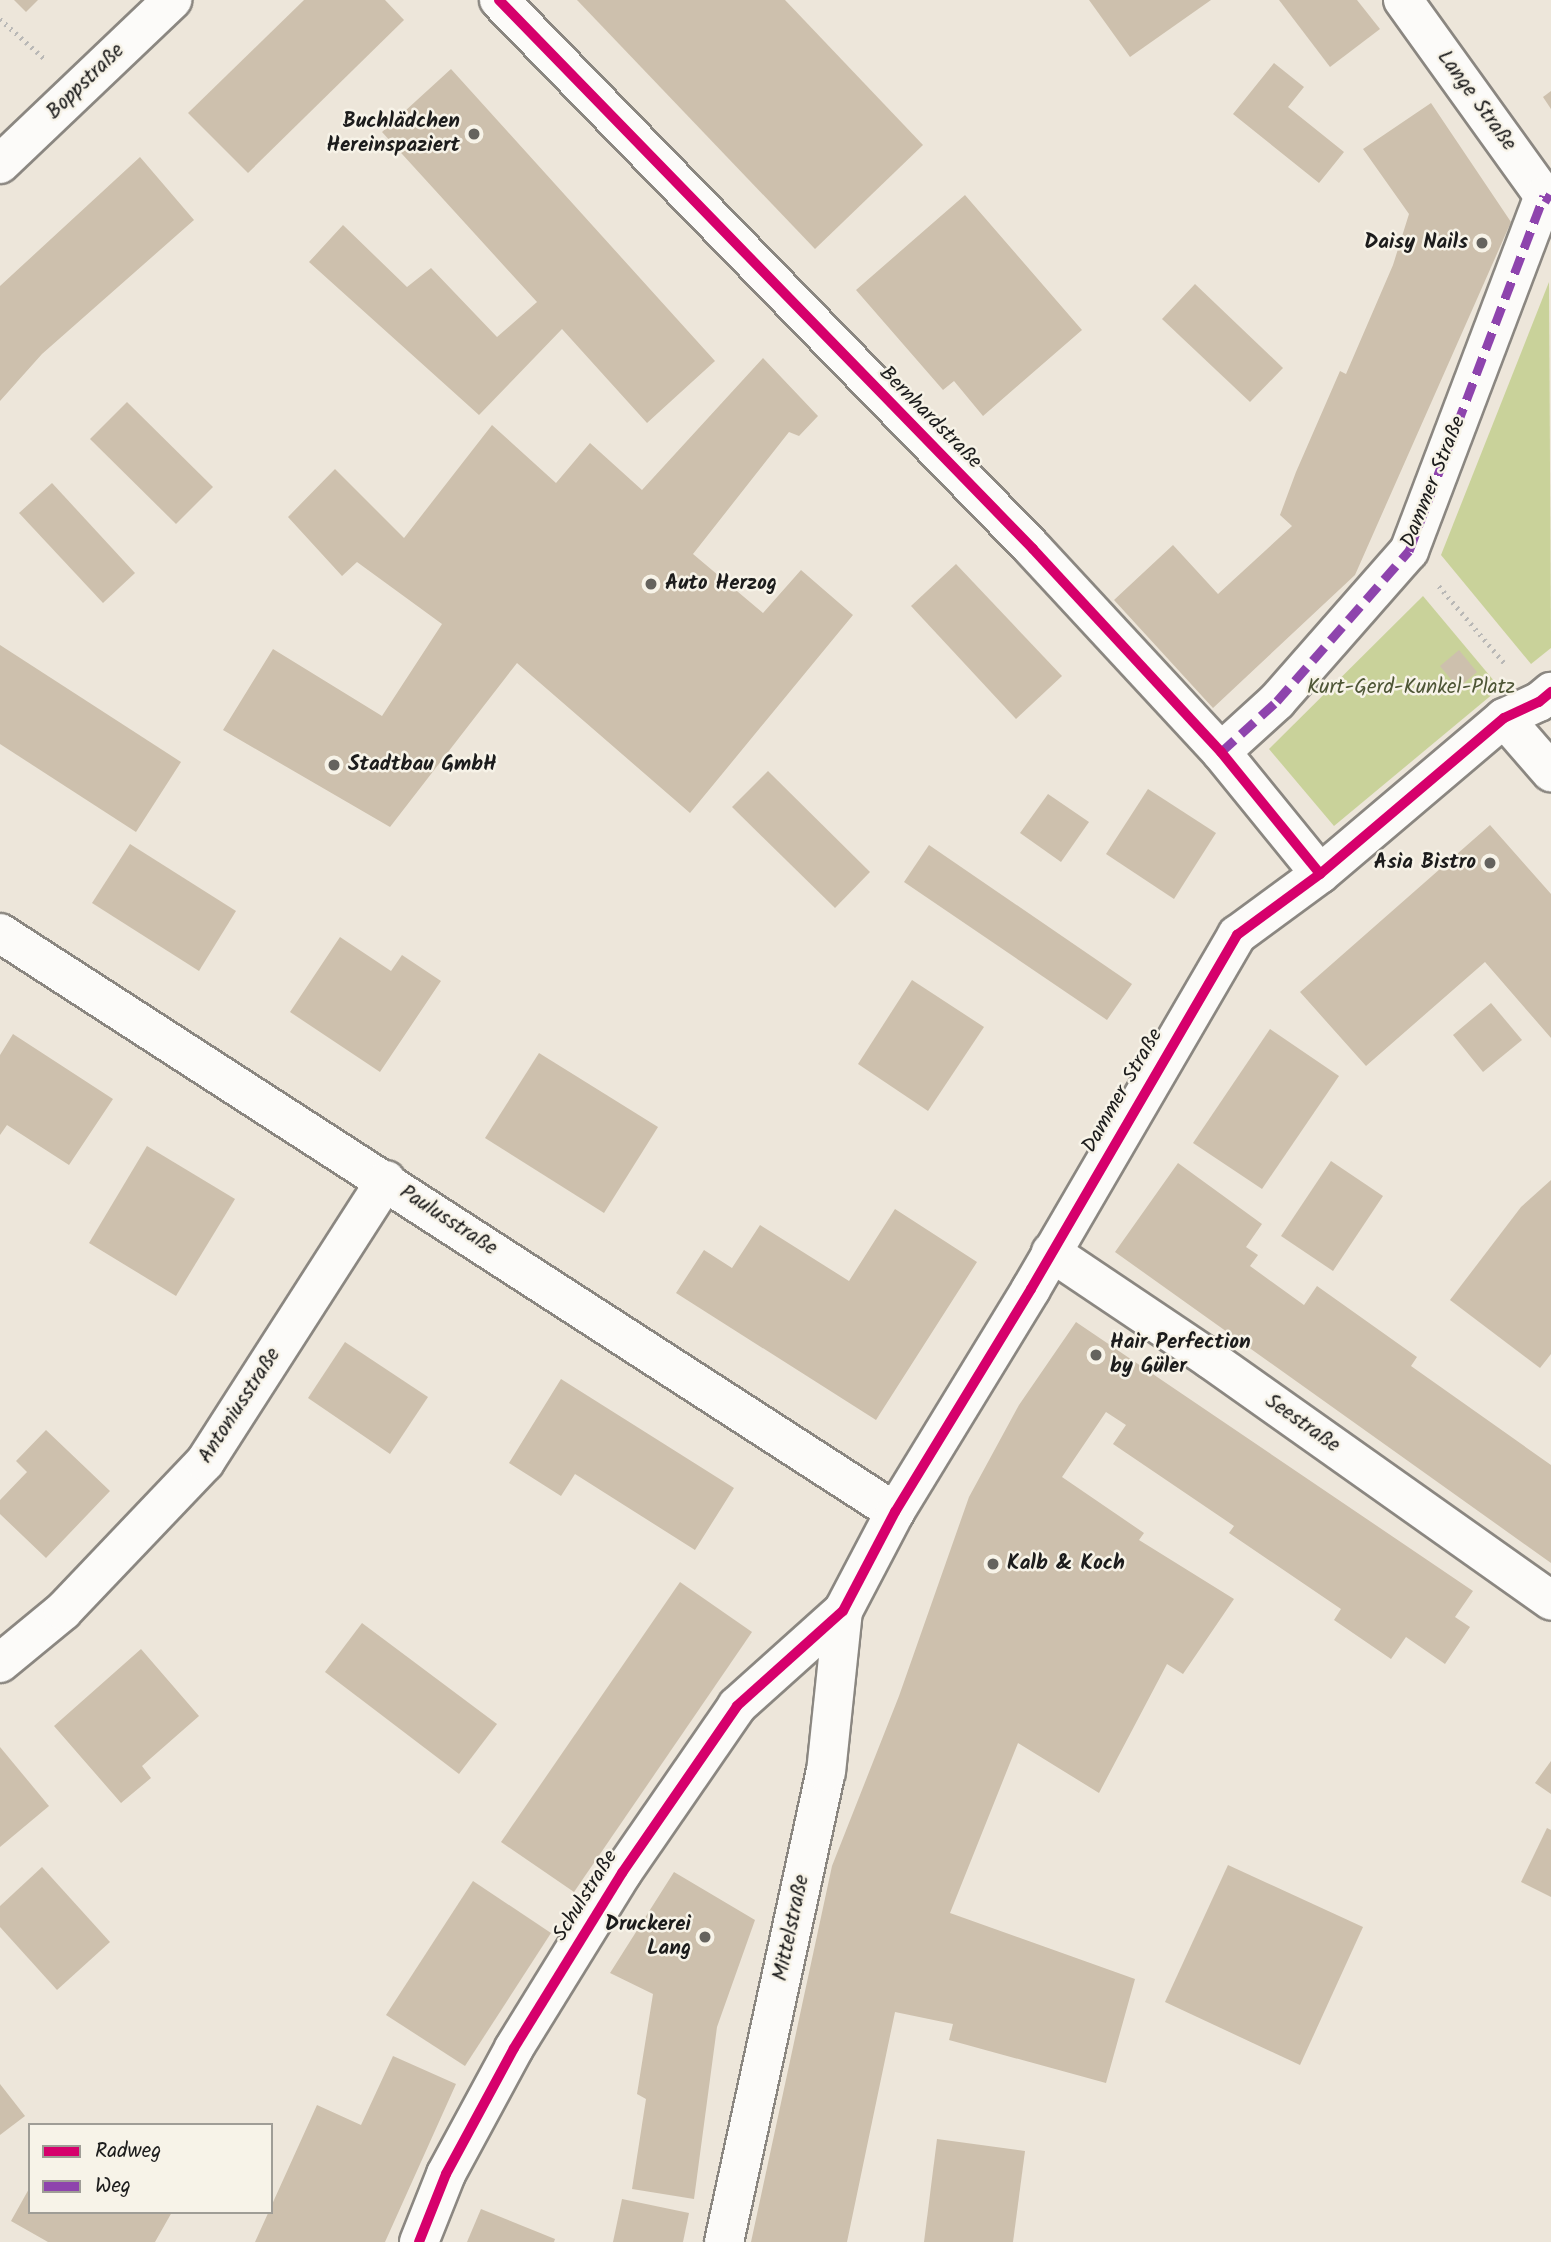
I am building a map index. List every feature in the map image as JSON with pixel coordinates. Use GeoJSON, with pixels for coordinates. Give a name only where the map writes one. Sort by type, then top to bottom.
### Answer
{"type":"FeatureCollection","features":[{"type":"Feature","properties":{"kind":"street","name":"Boppstraße"},"geometry":{"type":"LineString","coordinates":[[0,164],[172,0]]}},
{"type":"Feature","properties":{"kind":"street","name":"Bernhardstraße"},"geometry":{"type":"LineString","coordinates":[[499,0],[794,307],[1033,549],[1221,752],[1320,874]]}},
{"type":"Feature","properties":{"kind":"street","name":"Lange Straße"},"geometry":{"type":"LineString","coordinates":[[1404,0],[1548,198]]}},
{"type":"Feature","properties":{"kind":"street","name":"Dammer Straße"},"geometry":{"type":"LineString","coordinates":[[1221,752],[1277,701],[1409,551],[1548,198]]}},
{"type":"Feature","properties":{"kind":"street","name":"Dammer Straße"},"geometry":{"type":"LineString","coordinates":[[843,1611],[895,1512],[1237,935],[1320,874],[1504,718],[1545,697]]}},
{"type":"Feature","properties":{"kind":"street"},"geometry":{"type":"LineString","coordinates":[[1504,718],[1551,772]]}},
{"type":"Feature","properties":{"kind":"street","name":"Paulusstraße"},"geometry":{"type":"LineString","coordinates":[[0,933],[386,1180],[895,1512]]}},
{"type":"Feature","properties":{"kind":"street","name":"Antoniusstraße"},"geometry":{"type":"LineString","coordinates":[[0,1663],[63,1611],[205,1462],[386,1180]]}},
{"type":"Feature","properties":{"kind":"street","name":"Seestraße"},"geometry":{"type":"LineString","coordinates":[[1051,1252],[1210,1359],[1551,1600]]}},
{"type":"Feature","properties":{"kind":"street","name":"Schulstraße"},"geometry":{"type":"LineString","coordinates":[[419,2242],[446,2174],[514,2048],[622,1873],[737,1706],[843,1611]]}},
{"type":"Feature","properties":{"kind":"street","name":"Mittelstraße"},"geometry":{"type":"LineString","coordinates":[[723,2242],[826,1772],[843,1611]]}},
{"type":"Feature","properties":{"kind":"path"},"geometry":{"type":"LineString","coordinates":[[0,19],[78,89]]}},
{"type":"Feature","properties":{"kind":"path"},"geometry":{"type":"LineString","coordinates":[[1409,551],[1545,697]]}},
{"type":"Feature","properties":{"kind":"green space"},"geometry":{"type":"Polygon","coordinates":[[[1549,282],[1551,648],[1531,664],[1441,555],[1549,282]]]}},
{"type":"Feature","properties":{"kind":"green space","name":"Kurt-Gerd-Kunkel-Platz"},"geometry":{"type":"Polygon","coordinates":[[[1423,596],[1500,688],[1334,826],[1269,749],[1423,596]]]}},
{"type":"Feature","properties":{"kind":"building"},"geometry":{"type":"Polygon","coordinates":[[[14,0],[38,0],[26,12],[14,0]]]}},
{"type":"Feature","properties":{"kind":"building"},"geometry":{"type":"Polygon","coordinates":[[[304,0],[385,0],[404,20],[248,173],[188,113],[304,0]]]}},
{"type":"Feature","properties":{"kind":"building"},"geometry":{"type":"Polygon","coordinates":[[[577,0],[785,0],[923,145],[815,249],[577,0]]]}},
{"type":"Feature","properties":{"kind":"building"},"geometry":{"type":"Polygon","coordinates":[[[1089,0],[1211,0],[1130,57],[1089,0]]]}},
{"type":"Feature","properties":{"kind":"building"},"geometry":{"type":"Polygon","coordinates":[[[1279,0],[1357,0],[1380,29],[1330,67],[1279,0]]]}},
{"type":"Feature","properties":{"kind":"building"},"geometry":{"type":"Polygon","coordinates":[[[1274,63],[1304,87],[1288,107],[1344,152],[1319,183],[1233,114],[1274,63]]]}},
{"type":"Feature","properties":{"kind":"building"},"geometry":{"type":"Polygon","coordinates":[[[451,69],[715,361],[647,423],[562,329],[479,415],[309,262],[343,225],[407,287],[431,268],[497,337],[537,302],[382,132],[451,69]]]}},
{"type":"Feature","properties":{"kind":"building"},"geometry":{"type":"Polygon","coordinates":[[[1551,91],[1551,109],[1543,97],[1551,91]]]}},
{"type":"Feature","properties":{"kind":"building"},"geometry":{"type":"Polygon","coordinates":[[[1431,103],[1511,222],[1355,575],[1213,708],[1114,600],[1173,545],[1218,594],[1292,526],[1280,515],[1296,472],[1340,371],[1346,374],[1393,265],[1409,214],[1363,149],[1431,103]]]}},
{"type":"Feature","properties":{"kind":"building"},"geometry":{"type":"Polygon","coordinates":[[[140,157],[194,220],[42,354],[0,401],[0,286],[140,157]]]}},
{"type":"Feature","properties":{"kind":"building"},"geometry":{"type":"Polygon","coordinates":[[[965,195],[1082,330],[983,416],[954,381],[943,390],[856,290],[965,195]]]}},
{"type":"Feature","properties":{"kind":"building"},"geometry":{"type":"Polygon","coordinates":[[[1195,284],[1283,368],[1250,402],[1162,319],[1195,284]]]}},
{"type":"Feature","properties":{"kind":"building"},"geometry":{"type":"Polygon","coordinates":[[[763,358],[818,416],[799,436],[789,432],[693,554],[763,613],[801,570],[853,615],[690,813],[517,663],[390,827],[223,730],[273,649],[382,716],[442,624],[357,562],[342,576],[288,517],[335,469],[404,538],[492,425],[556,483],[590,443],[642,490],[763,358]]]}},
{"type":"Feature","properties":{"kind":"building"},"geometry":{"type":"Polygon","coordinates":[[[127,402],[213,487],[176,524],[90,439],[127,402]]]}},
{"type":"Feature","properties":{"kind":"building"},"geometry":{"type":"Polygon","coordinates":[[[52,483],[135,573],[103,603],[19,513],[52,483]]]}},
{"type":"Feature","properties":{"kind":"building"},"geometry":{"type":"Polygon","coordinates":[[[956,564],[1062,676],[1016,719],[911,606],[956,564]]]}},
{"type":"Feature","properties":{"kind":"building"},"geometry":{"type":"Polygon","coordinates":[[[0,645],[181,762],[136,832],[0,744],[0,645]]]}},
{"type":"Feature","properties":{"kind":"building"},"geometry":{"type":"Polygon","coordinates":[[[1459,650],[1477,672],[1458,688],[1440,666],[1459,650]]]}},
{"type":"Feature","properties":{"kind":"building"},"geometry":{"type":"Polygon","coordinates":[[[768,771],[870,872],[835,908],[732,807],[768,771]]]}},
{"type":"Feature","properties":{"kind":"building"},"geometry":{"type":"Polygon","coordinates":[[[1148,789],[1216,833],[1174,899],[1106,854],[1148,789]]]}},
{"type":"Feature","properties":{"kind":"building"},"geometry":{"type":"Polygon","coordinates":[[[1048,794],[1089,822],[1061,862],[1020,833],[1048,794]]]}},
{"type":"Feature","properties":{"kind":"building"},"geometry":{"type":"Polygon","coordinates":[[[1490,825],[1551,894],[1551,1038],[1485,962],[1366,1066],[1300,992],[1490,825]]]}},
{"type":"Feature","properties":{"kind":"building"},"geometry":{"type":"Polygon","coordinates":[[[130,844],[236,911],[199,971],[92,903],[130,844]]]}},
{"type":"Feature","properties":{"kind":"building"},"geometry":{"type":"Polygon","coordinates":[[[929,845],[1132,984],[1107,1020],[904,882],[929,845]]]}},
{"type":"Feature","properties":{"kind":"building"},"geometry":{"type":"Polygon","coordinates":[[[340,937],[391,971],[402,955],[441,981],[380,1072],[290,1012],[340,937]]]}},
{"type":"Feature","properties":{"kind":"building"},"geometry":{"type":"Polygon","coordinates":[[[912,980],[984,1027],[928,1111],[858,1064],[912,980]]]}},
{"type":"Feature","properties":{"kind":"building"},"geometry":{"type":"Polygon","coordinates":[[[1491,1003],[1522,1040],[1483,1072],[1453,1035],[1491,1003]]]}},
{"type":"Feature","properties":{"kind":"building"},"geometry":{"type":"Polygon","coordinates":[[[1270,1029],[1339,1076],[1262,1189],[1193,1143],[1270,1029]]]}},
{"type":"Feature","properties":{"kind":"building"},"geometry":{"type":"Polygon","coordinates":[[[13,1034],[113,1099],[69,1165],[7,1125],[0,1135],[0,1055],[13,1034]]]}},
{"type":"Feature","properties":{"kind":"building"},"geometry":{"type":"Polygon","coordinates":[[[539,1053],[658,1127],[604,1213],[485,1138],[539,1053]]]}},
{"type":"Feature","properties":{"kind":"building"},"geometry":{"type":"Polygon","coordinates":[[[147,1146],[235,1199],[176,1296],[89,1243],[147,1146]]]}},
{"type":"Feature","properties":{"kind":"building"},"geometry":{"type":"Polygon","coordinates":[[[1331,1161],[1383,1196],[1333,1271],[1281,1236],[1331,1161]]]}},
{"type":"Feature","properties":{"kind":"building"},"geometry":{"type":"Polygon","coordinates":[[[1178,1163],[1262,1224],[1246,1247],[1258,1255],[1250,1266],[1304,1305],[1317,1286],[1417,1357],[1411,1366],[1551,1465],[1551,1563],[1115,1252],[1178,1163]]]}},
{"type":"Feature","properties":{"kind":"building"},"geometry":{"type":"Polygon","coordinates":[[[1551,1180],[1551,1354],[1540,1368],[1450,1300],[1521,1207],[1551,1180]]]}},
{"type":"Feature","properties":{"kind":"building"},"geometry":{"type":"Polygon","coordinates":[[[895,1209],[977,1262],[876,1420],[676,1293],[704,1250],[732,1268],[760,1225],[849,1281],[895,1209]]]}},
{"type":"Feature","properties":{"kind":"building"},"geometry":{"type":"Polygon","coordinates":[[[1076,1322],[1473,1591],[1455,1617],[1470,1627],[1445,1664],[1406,1637],[1391,1659],[1334,1620],[1341,1609],[1229,1533],[1234,1526],[1113,1444],[1126,1425],[1106,1412],[1062,1477],[1144,1533],[1139,1540],[1234,1599],[1183,1674],[1167,1664],[1099,1793],[1018,1743],[950,1913],[1135,1979],[1106,2083],[949,2040],[953,2024],[895,2012],[847,2242],[751,2242],[832,1866],[899,1696],[969,1497],[1019,1405],[1076,1322]]]}},
{"type":"Feature","properties":{"kind":"building"},"geometry":{"type":"Polygon","coordinates":[[[345,1342],[428,1397],[390,1454],[308,1398],[345,1342]]]}},
{"type":"Feature","properties":{"kind":"building"},"geometry":{"type":"Polygon","coordinates":[[[561,1379],[734,1488],[695,1550],[575,1474],[561,1496],[509,1463],[561,1379]]]}},
{"type":"Feature","properties":{"kind":"building"},"geometry":{"type":"Polygon","coordinates":[[[46,1430],[110,1491],[46,1558],[0,1514],[0,1500],[27,1472],[16,1461],[46,1430]]]}},
{"type":"Feature","properties":{"kind":"building"},"geometry":{"type":"Polygon","coordinates":[[[680,1582],[752,1632],[574,1892],[501,1842],[680,1582]]]}},
{"type":"Feature","properties":{"kind":"building"},"geometry":{"type":"Polygon","coordinates":[[[362,1623],[497,1724],[459,1774],[325,1672],[362,1623]]]}},
{"type":"Feature","properties":{"kind":"building"},"geometry":{"type":"Polygon","coordinates":[[[141,1649],[199,1716],[142,1766],[151,1778],[121,1803],[54,1726],[141,1649]]]}},
{"type":"Feature","properties":{"kind":"building"},"geometry":{"type":"Polygon","coordinates":[[[0,1747],[49,1806],[0,1847],[0,1747]]]}},
{"type":"Feature","properties":{"kind":"building"},"geometry":{"type":"Polygon","coordinates":[[[1551,1761],[1551,1794],[1535,1783],[1551,1761]]]}},
{"type":"Feature","properties":{"kind":"building"},"geometry":{"type":"Polygon","coordinates":[[[1547,1828],[1551,1830],[1551,1897],[1521,1882],[1547,1828]]]}},
{"type":"Feature","properties":{"kind":"building"},"geometry":{"type":"Polygon","coordinates":[[[1228,1865],[1363,1927],[1300,2065],[1165,2002],[1228,1865]]]}},
{"type":"Feature","properties":{"kind":"building"},"geometry":{"type":"Polygon","coordinates":[[[42,1867],[110,1942],[57,1990],[0,1927],[0,1906],[42,1867]]]}},
{"type":"Feature","properties":{"kind":"building"},"geometry":{"type":"Polygon","coordinates":[[[674,1872],[755,1920],[717,2027],[694,2199],[632,2189],[646,2099],[637,2094],[653,1994],[610,1973],[674,1872]]]}},
{"type":"Feature","properties":{"kind":"building"},"geometry":{"type":"Polygon","coordinates":[[[473,1881],[551,1933],[465,2066],[386,2015],[473,1881]]]}},
{"type":"Feature","properties":{"kind":"building"},"geometry":{"type":"Polygon","coordinates":[[[393,2056],[456,2084],[385,2242],[255,2242],[268,2214],[273,2214],[273,2202],[317,2105],[361,2125],[393,2056]]]}},
{"type":"Feature","properties":{"kind":"building"},"geometry":{"type":"Polygon","coordinates":[[[0,2084],[25,2116],[0,2135],[0,2084]]]}},
{"type":"Feature","properties":{"kind":"building"},"geometry":{"type":"Polygon","coordinates":[[[937,2139],[1025,2151],[1013,2242],[924,2242],[937,2139]]]}},
{"type":"Feature","properties":{"kind":"building"},"geometry":{"type":"Polygon","coordinates":[[[28,2191],[28,2214],[171,2214],[155,2242],[48,2242],[11,2221],[28,2191]]]}},
{"type":"Feature","properties":{"kind":"building"},"geometry":{"type":"Polygon","coordinates":[[[622,2199],[689,2213],[683,2242],[613,2242],[622,2199]]]}},
{"type":"Feature","properties":{"kind":"building"},"geometry":{"type":"Polygon","coordinates":[[[481,2209],[555,2239],[554,2242],[467,2242],[481,2209]]]}},
{"type":"Feature","properties":{"kind":"marked path"},"geometry":{"type":"LineString","coordinates":[[1221,752],[1277,701],[1409,551],[1544,196],[1551,200]]}},
{"type":"Feature","properties":{"kind":"cycle path"},"geometry":{"type":"LineString","coordinates":[[499,0],[1033,549],[1221,752],[1320,874]]}},
{"type":"Feature","properties":{"kind":"cycle path"},"geometry":{"type":"LineString","coordinates":[[419,2242],[446,2174],[514,2048],[622,1873],[737,1706],[843,1611],[895,1512],[1031,1289],[1237,935],[1320,874],[1504,718],[1539,702],[1551,692]]}},
{"type":"Feature","properties":{"kind":"place","name":"Buchlädchen Hereinspaziert"},"geometry":{"type":"Point","coordinates":[474,134]}},
{"type":"Feature","properties":{"kind":"place","name":"Daisy Nails"},"geometry":{"type":"Point","coordinates":[1482,243]}},
{"type":"Feature","properties":{"kind":"place","name":"Auto Herzog"},"geometry":{"type":"Point","coordinates":[651,584]}},
{"type":"Feature","properties":{"kind":"place","name":"Stadtbau GmbH"},"geometry":{"type":"Point","coordinates":[334,765]}},
{"type":"Feature","properties":{"kind":"place","name":"Asia Bistro"},"geometry":{"type":"Point","coordinates":[1490,863]}},
{"type":"Feature","properties":{"kind":"place","name":"Hair Perfection by Güler"},"geometry":{"type":"Point","coordinates":[1096,1355]}},
{"type":"Feature","properties":{"kind":"place","name":"Kalb & Koch"},"geometry":{"type":"Point","coordinates":[993,1564]}},
{"type":"Feature","properties":{"kind":"place","name":"Druckerei Lang"},"geometry":{"type":"Point","coordinates":[705,1937]}}]}
